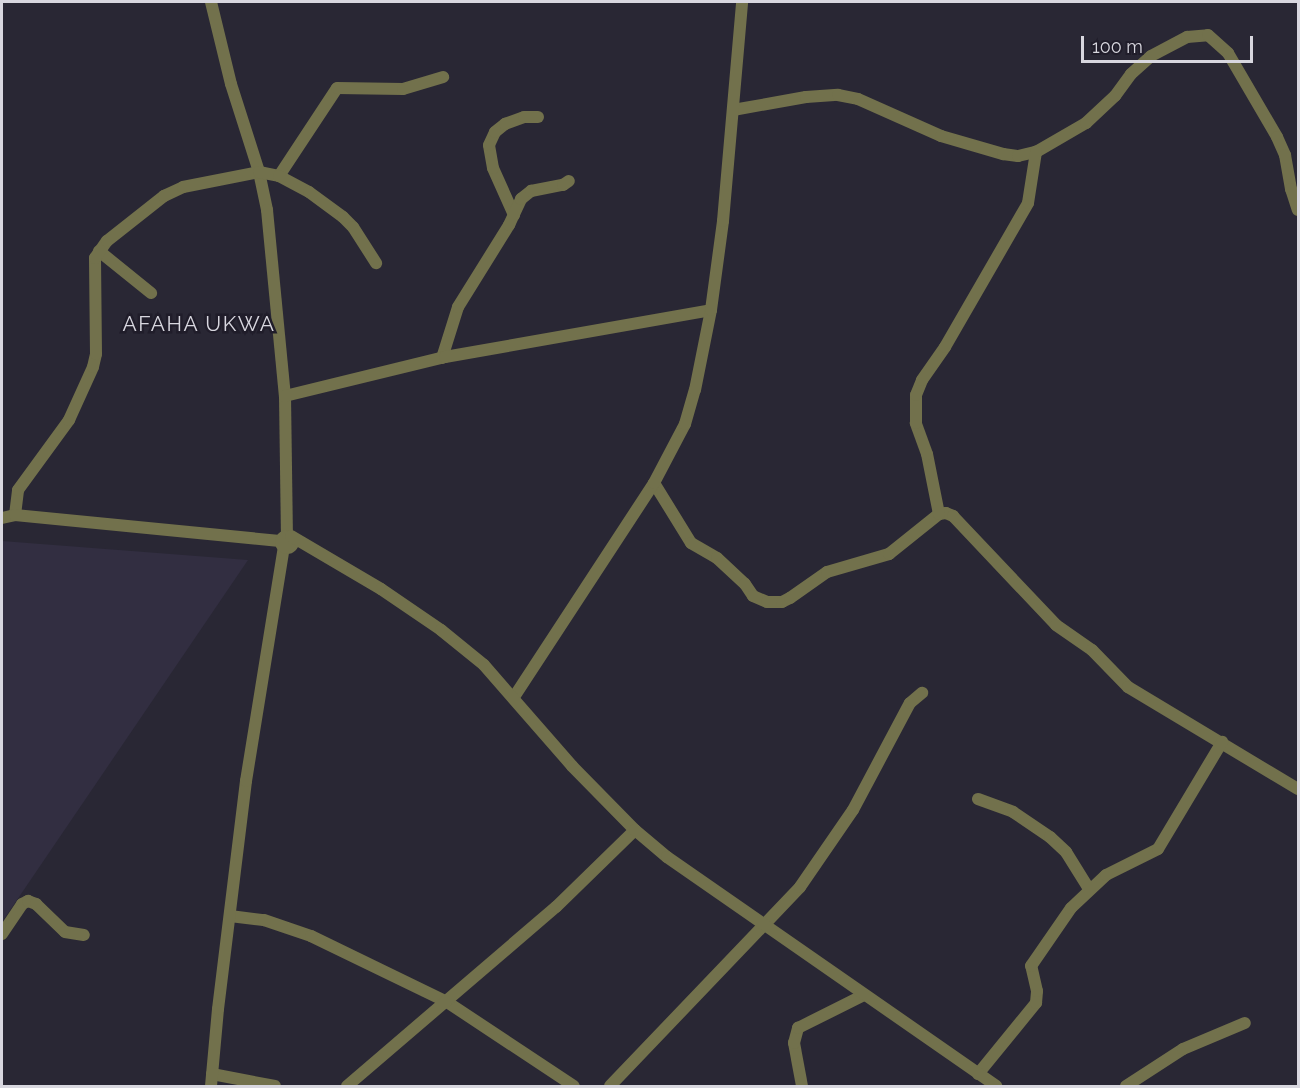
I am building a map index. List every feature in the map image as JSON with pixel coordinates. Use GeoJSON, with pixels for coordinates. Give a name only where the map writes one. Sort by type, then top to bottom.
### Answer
{"type":"FeatureCollection","features":[{"type":"Feature","properties":{"kind":"street"},"geometry":{"type":"LineString","coordinates":[[212,2],[231,84],[259,172],[273,252],[285,396],[286,542],[246,781],[211,1080],[275,1086]]}},
{"type":"Feature","properties":{"kind":"street"},"geometry":{"type":"LineString","coordinates":[[514,697],[654,483],[685,424],[695,390],[711,310],[733,110],[742,2]]}},
{"type":"Feature","properties":{"kind":"street"},"geometry":{"type":"LineString","coordinates":[[733,110],[828,93],[858,99],[941,136],[1018,156],[1036,152],[1086,123],[1115,96],[1131,74],[1151,56],[1187,37],[1208,35],[1228,54],[1277,137],[1285,154],[1290,189],[1299,210]]}},
{"type":"Feature","properties":{"kind":"street"},"geometry":{"type":"LineString","coordinates":[[279,176],[337,88],[403,89],[443,77]]}},
{"type":"Feature","properties":{"kind":"street"},"geometry":{"type":"LineString","coordinates":[[514,215],[493,168],[489,145],[495,132],[505,124],[524,117],[538,117]]}},
{"type":"Feature","properties":{"kind":"street"},"geometry":{"type":"LineString","coordinates":[[939,514],[927,454],[915,423],[916,395],[922,380],[945,347],[1028,203],[1036,152]]}},
{"type":"Feature","properties":{"kind":"street"},"geometry":{"type":"LineString","coordinates":[[15,515],[18,490],[69,420],[93,367],[96,354],[94,271],[99,251],[126,225],[164,196],[183,186],[259,172],[279,176],[309,192],[343,217],[358,235],[376,264]]}},
{"type":"Feature","properties":{"kind":"street"},"geometry":{"type":"LineString","coordinates":[[442,358],[458,307],[514,215],[521,199],[527,193],[563,185],[569,181]]}},
{"type":"Feature","properties":{"kind":"street"},"geometry":{"type":"LineString","coordinates":[[99,251],[151,292]]}},
{"type":"Feature","properties":{"kind":"street"},"geometry":{"type":"LineString","coordinates":[[285,396],[442,358],[711,310]]}},
{"type":"Feature","properties":{"kind":"street"},"geometry":{"type":"LineString","coordinates":[[654,483],[691,543],[717,558],[745,584],[753,596],[767,602],[782,602],[827,572],[888,555],[939,514],[953,516],[1056,625],[1092,650],[1128,687],[1299,789]]}},
{"type":"Feature","properties":{"kind":"street"},"geometry":{"type":"LineString","coordinates":[[2,518],[15,515],[286,542],[330,558],[441,630],[484,665],[572,766],[635,830],[667,857],[762,926],[996,1086]]}},
{"type":"Feature","properties":{"kind":"street"},"geometry":{"type":"LineString","coordinates":[[609,1086],[814,869],[853,810],[910,704],[922,693]]}},
{"type":"Feature","properties":{"kind":"street"},"geometry":{"type":"LineString","coordinates":[[978,1074],[1036,1003],[1037,991],[1031,966],[1071,908],[1106,875],[1158,849],[1222,742]]}},
{"type":"Feature","properties":{"kind":"street"},"geometry":{"type":"LineString","coordinates":[[978,800],[1013,812],[1050,837],[1066,852],[1089,889]]}},
{"type":"Feature","properties":{"kind":"street"},"geometry":{"type":"LineString","coordinates":[[347,1086],[556,907],[635,830]]}},
{"type":"Feature","properties":{"kind":"street"},"geometry":{"type":"LineString","coordinates":[[2,934],[22,904],[28,901],[36,904],[65,932],[84,935]]}},
{"type":"Feature","properties":{"kind":"street"},"geometry":{"type":"LineString","coordinates":[[230,916],[264,920],[311,936],[447,1002],[574,1086]]}},
{"type":"Feature","properties":{"kind":"street"},"geometry":{"type":"LineString","coordinates":[[802,1086],[794,1043],[794,1034],[798,1028],[864,995]]}},
{"type":"Feature","properties":{"kind":"street"},"geometry":{"type":"LineString","coordinates":[[1126,1086],[1183,1049],[1245,1023]]}},
{"type":"Feature","properties":{"kind":"shaded area"},"geometry":{"type":"Polygon","coordinates":[[[2,541],[248,560],[2,922],[2,541]]]}},
{"type":"Feature","properties":{"kind":"district","name":"AFAHA UKWA"},"geometry":{"type":"Point","coordinates":[199,324]}}]}
